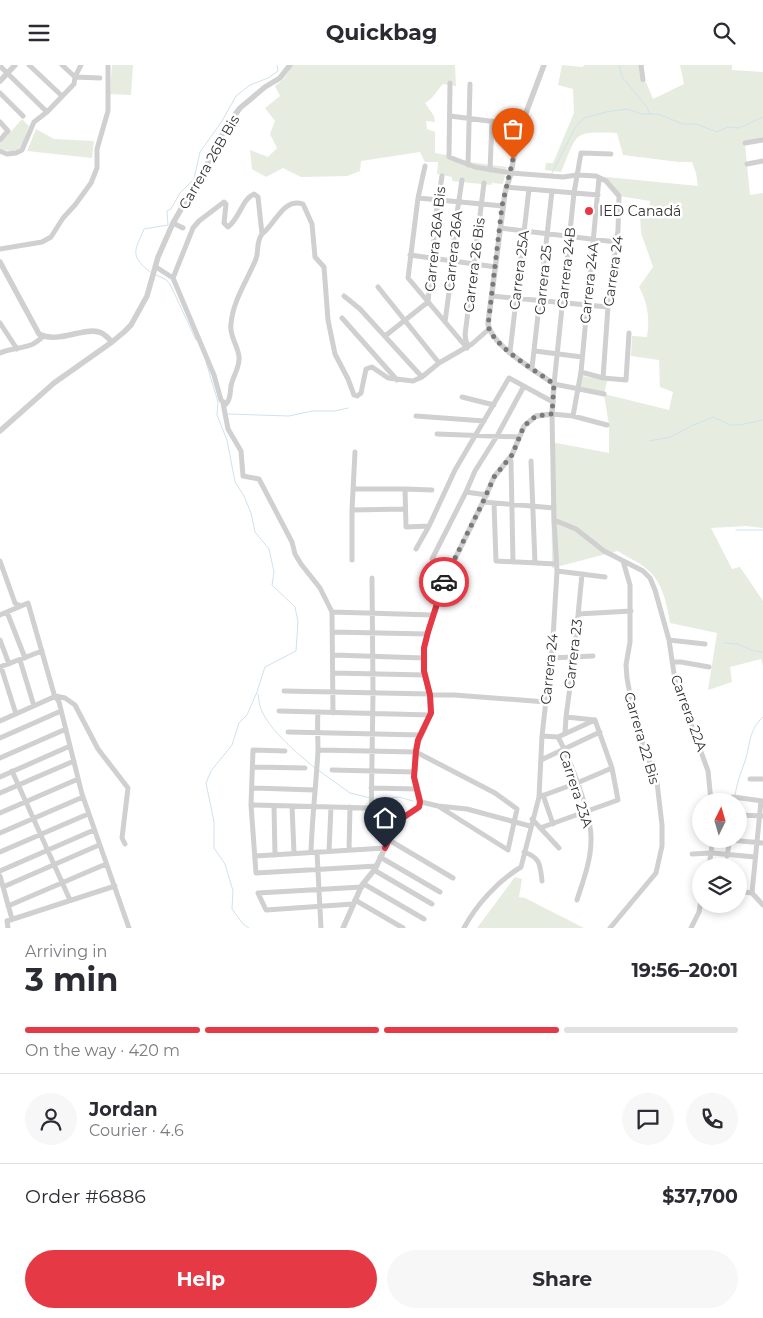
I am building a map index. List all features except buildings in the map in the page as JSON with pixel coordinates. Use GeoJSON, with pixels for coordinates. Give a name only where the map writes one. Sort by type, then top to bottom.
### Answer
{"type":"FeatureCollection","features":[{"type":"Feature","properties":{"kind":"street"},"geometry":{"type":"LineString","coordinates":[[0,65],[47,112]]}},
{"type":"Feature","properties":{"kind":"street"},"geometry":{"type":"LineString","coordinates":[[0,81],[15,65]]}},
{"type":"Feature","properties":{"kind":"street"},"geometry":{"type":"LineString","coordinates":[[30,65],[62,96]]}},
{"type":"Feature","properties":{"kind":"street"},"geometry":{"type":"LineString","coordinates":[[62,65],[75,77],[100,78]]}},
{"type":"Feature","properties":{"kind":"street"},"geometry":{"type":"LineString","coordinates":[[0,151],[7,154],[22,150],[34,122],[47,112],[74,84],[81,65]]}},
{"type":"Feature","properties":{"kind":"street"},"geometry":{"type":"LineString","coordinates":[[0,249],[42,242],[51,237],[63,218],[84,195],[97,168],[97,149],[108,111],[108,65]]}},
{"type":"Feature","properties":{"kind":"street","name":"Carrera 26B Bis"},"geometry":{"type":"LineString","coordinates":[[0,431],[54,383],[112,342],[131,325],[147,296],[158,257],[173,223],[230,121],[251,97],[284,74],[290,65]]}},
{"type":"Feature","properties":{"kind":"street"},"geometry":{"type":"LineString","coordinates":[[544,65],[521,125],[502,206],[488,320],[489,329],[495,338],[510,352],[554,384],[604,394]]}},
{"type":"Feature","properties":{"kind":"street"},"geometry":{"type":"LineString","coordinates":[[641,65],[644,80]]}},
{"type":"Feature","properties":{"kind":"street"},"geometry":{"type":"LineString","coordinates":[[450,83],[449,157],[468,165],[511,173],[563,177],[577,175],[598,177]]}},
{"type":"Feature","properties":{"kind":"street"},"geometry":{"type":"LineString","coordinates":[[468,165],[470,84]]}},
{"type":"Feature","properties":{"kind":"street"},"geometry":{"type":"LineString","coordinates":[[0,93],[23,116]]}},
{"type":"Feature","properties":{"kind":"street"},"geometry":{"type":"LineString","coordinates":[[450,116],[470,117],[521,125]]}},
{"type":"Feature","properties":{"kind":"street"},"geometry":{"type":"LineString","coordinates":[[490,170],[492,121]]}},
{"type":"Feature","properties":{"kind":"street"},"geometry":{"type":"LineString","coordinates":[[0,122],[8,131],[0,140]]}},
{"type":"Feature","properties":{"kind":"street"},"geometry":{"type":"LineString","coordinates":[[745,143],[763,141]]}},
{"type":"Feature","properties":{"kind":"street","name":"Carrera 24B"},"geometry":{"type":"LineString","coordinates":[[554,384],[574,193],[582,153],[611,154]]}},
{"type":"Feature","properties":{"kind":"street"},"geometry":{"type":"LineString","coordinates":[[747,164],[763,161]]}},
{"type":"Feature","properties":{"kind":"street"},"geometry":{"type":"LineString","coordinates":[[425,166],[418,198],[408,278],[467,348]]}},
{"type":"Feature","properties":{"kind":"street","name":"Carrera 26A Bis"},"geometry":{"type":"LineString","coordinates":[[428,302],[431,259],[442,176]]}},
{"type":"Feature","properties":{"kind":"street","name":"Carrera 24A"},"geometry":{"type":"LineString","coordinates":[[573,416],[582,357],[598,195],[598,177]]}},
{"type":"Feature","properties":{"kind":"street","name":"Carrera 24"},"geometry":{"type":"LineString","coordinates":[[598,177],[613,187],[619,196],[618,230],[608,307],[603,378]]}},
{"type":"Feature","properties":{"kind":"street","name":"Carrera 26A"},"geometry":{"type":"LineString","coordinates":[[445,322],[453,262],[454,233],[462,180]]}},
{"type":"Feature","properties":{"kind":"street","name":"Carrera 26 Bis"},"geometry":{"type":"LineString","coordinates":[[467,348],[465,335],[484,183]]}},
{"type":"Feature","properties":{"kind":"street"},"geometry":{"type":"LineString","coordinates":[[506,187],[598,195]]}},
{"type":"Feature","properties":{"kind":"street","name":"Carrera 25A"},"geometry":{"type":"LineString","coordinates":[[510,352],[529,189]]}},
{"type":"Feature","properties":{"kind":"street","name":"Carrera 25"},"geometry":{"type":"LineString","coordinates":[[532,368],[552,191]]}},
{"type":"Feature","properties":{"kind":"street"},"geometry":{"type":"LineString","coordinates":[[262,234],[258,197],[254,194],[249,196],[234,222],[228,227],[224,223],[226,204],[224,202],[199,221],[193,228],[173,278],[214,375],[223,403],[228,429],[241,451],[243,476],[259,479],[292,542],[295,554],[320,588],[332,612],[333,713]]}},
{"type":"Feature","properties":{"kind":"street"},"geometry":{"type":"LineString","coordinates":[[418,198],[502,206]]}},
{"type":"Feature","properties":{"kind":"street"},"geometry":{"type":"LineString","coordinates":[[223,403],[226,404],[229,401],[232,381],[239,365],[239,355],[230,331],[232,318],[240,293],[257,257],[257,241],[288,205],[303,204],[312,224],[315,257],[324,267],[328,320],[335,354],[354,395],[357,396],[361,393],[366,369],[369,367],[372,367],[388,379],[413,381],[422,377],[438,363],[467,348],[489,329]]}},
{"type":"Feature","properties":{"kind":"street"},"geometry":{"type":"LineString","coordinates":[[173,223],[183,228]]}},
{"type":"Feature","properties":{"kind":"street"},"geometry":{"type":"LineString","coordinates":[[500,228],[616,241]]}},
{"type":"Feature","properties":{"kind":"street"},"geometry":{"type":"LineString","coordinates":[[410,255],[496,267]]}},
{"type":"Feature","properties":{"kind":"street"},"geometry":{"type":"LineString","coordinates":[[0,262],[39,334],[65,337],[96,331],[106,335],[112,342]]}},
{"type":"Feature","properties":{"kind":"street"},"geometry":{"type":"LineString","coordinates":[[155,272],[173,278]]}},
{"type":"Feature","properties":{"kind":"street"},"geometry":{"type":"LineString","coordinates":[[378,287],[438,363]]}},
{"type":"Feature","properties":{"kind":"street"},"geometry":{"type":"LineString","coordinates":[[344,296],[360,309],[422,377]]}},
{"type":"Feature","properties":{"kind":"street"},"geometry":{"type":"LineString","coordinates":[[492,296],[608,307]]}},
{"type":"Feature","properties":{"kind":"street"},"geometry":{"type":"LineString","coordinates":[[385,336],[428,302]]}},
{"type":"Feature","properties":{"kind":"street"},"geometry":{"type":"LineString","coordinates":[[342,318],[397,380]]}},
{"type":"Feature","properties":{"kind":"street"},"geometry":{"type":"LineString","coordinates":[[0,323],[17,349]]}},
{"type":"Feature","properties":{"kind":"street"},"geometry":{"type":"LineString","coordinates":[[580,372],[603,378],[626,380],[630,333]]}},
{"type":"Feature","properties":{"kind":"street"},"geometry":{"type":"LineString","coordinates":[[0,353],[8,349],[17,349],[33,344],[44,336]]}},
{"type":"Feature","properties":{"kind":"street"},"geometry":{"type":"LineString","coordinates":[[535,351],[582,357]]}},
{"type":"Feature","properties":{"kind":"street"},"geometry":{"type":"LineString","coordinates":[[416,549],[455,470],[509,378],[553,402]]}},
{"type":"Feature","properties":{"kind":"street","name":"Carrera 24"},"geometry":{"type":"LineString","coordinates":[[464,928],[483,901],[506,876],[521,867],[530,826],[541,796],[542,736],[552,658],[557,571],[552,414],[554,384]]}},
{"type":"Feature","properties":{"kind":"street"},"geometry":{"type":"LineString","coordinates":[[451,566],[432,559],[478,465],[497,436],[524,386]]}},
{"type":"Feature","properties":{"kind":"street"},"geometry":{"type":"LineString","coordinates":[[462,397],[494,405]]}},
{"type":"Feature","properties":{"kind":"street"},"geometry":{"type":"LineString","coordinates":[[343,928],[363,885],[376,868],[394,827],[398,821],[419,807],[420,802],[414,772],[416,752],[430,715],[430,694],[425,675],[424,657],[427,634],[451,566],[487,495],[494,477],[514,452],[524,426],[538,415],[573,416],[607,425]]}},
{"type":"Feature","properties":{"kind":"street"},"geometry":{"type":"LineString","coordinates":[[416,416],[484,421]]}},
{"type":"Feature","properties":{"kind":"street"},"geometry":{"type":"LineString","coordinates":[[437,434],[519,437]]}},
{"type":"Feature","properties":{"kind":"street"},"geometry":{"type":"LineString","coordinates":[[352,560],[355,452]]}},
{"type":"Feature","properties":{"kind":"street"},"geometry":{"type":"LineString","coordinates":[[509,459],[511,461],[513,561]]}},
{"type":"Feature","properties":{"kind":"street"},"geometry":{"type":"LineString","coordinates":[[531,461],[535,563]]}},
{"type":"Feature","properties":{"kind":"street"},"geometry":{"type":"LineString","coordinates":[[353,489],[432,490]]}},
{"type":"Feature","properties":{"kind":"street"},"geometry":{"type":"LineString","coordinates":[[406,489],[406,527],[429,526]]}},
{"type":"Feature","properties":{"kind":"street"},"geometry":{"type":"LineString","coordinates":[[466,492],[487,495]]}},
{"type":"Feature","properties":{"kind":"street"},"geometry":{"type":"LineString","coordinates":[[483,502],[554,508]]}},
{"type":"Feature","properties":{"kind":"street"},"geometry":{"type":"LineString","coordinates":[[494,503],[496,561],[556,564]]}},
{"type":"Feature","properties":{"kind":"street"},"geometry":{"type":"LineString","coordinates":[[352,510],[406,509]]}},
{"type":"Feature","properties":{"kind":"street"},"geometry":{"type":"LineString","coordinates":[[554,520],[576,529],[604,551],[623,561]]}},
{"type":"Feature","properties":{"kind":"street"},"geometry":{"type":"LineString","coordinates":[[0,561],[15,603],[20,606]]}},
{"type":"Feature","properties":{"kind":"street","name":"Carrera 22A"},"geometry":{"type":"LineString","coordinates":[[623,561],[643,571],[650,578],[656,590],[669,640],[676,682],[708,771],[710,793]]}},
{"type":"Feature","properties":{"kind":"street","name":"Carrera 22 Bis"},"geometry":{"type":"LineString","coordinates":[[610,928],[656,873],[662,845],[662,825],[657,782],[635,722],[627,678],[626,665],[630,642],[631,611],[630,585],[623,561]]}},
{"type":"Feature","properties":{"kind":"street"},"geometry":{"type":"LineString","coordinates":[[557,571],[605,577]]}},
{"type":"Feature","properties":{"kind":"street","name":"Carrera 23"},"geometry":{"type":"LineString","coordinates":[[565,733],[582,574]]}},
{"type":"Feature","properties":{"kind":"street"},"geometry":{"type":"LineString","coordinates":[[372,578],[371,827],[394,827]]}},
{"type":"Feature","properties":{"kind":"street"},"geometry":{"type":"LineString","coordinates":[[0,615],[28,603],[61,711],[83,797],[129,928]]}},
{"type":"Feature","properties":{"kind":"street"},"geometry":{"type":"LineString","coordinates":[[578,614],[631,611]]}},
{"type":"Feature","properties":{"kind":"street"},"geometry":{"type":"LineString","coordinates":[[7,612],[34,705]]}},
{"type":"Feature","properties":{"kind":"street"},"geometry":{"type":"LineString","coordinates":[[332,612],[433,615]]}},
{"type":"Feature","properties":{"kind":"street"},"geometry":{"type":"LineString","coordinates":[[332,632],[427,634]]}},
{"type":"Feature","properties":{"kind":"street"},"geometry":{"type":"LineString","coordinates":[[0,640],[9,664]]}},
{"type":"Feature","properties":{"kind":"street"},"geometry":{"type":"LineString","coordinates":[[669,640],[706,644]]}},
{"type":"Feature","properties":{"kind":"street"},"geometry":{"type":"LineString","coordinates":[[16,714],[0,667],[42,651]]}},
{"type":"Feature","properties":{"kind":"street"},"geometry":{"type":"LineString","coordinates":[[332,655],[424,657]]}},
{"type":"Feature","properties":{"kind":"street"},"geometry":{"type":"LineString","coordinates":[[552,658],[592,656]]}},
{"type":"Feature","properties":{"kind":"street"},"geometry":{"type":"LineString","coordinates":[[672,662],[680,661],[709,667]]}},
{"type":"Feature","properties":{"kind":"street"},"geometry":{"type":"LineString","coordinates":[[333,673],[425,675]]}},
{"type":"Feature","properties":{"kind":"street"},"geometry":{"type":"LineString","coordinates":[[284,691],[454,695],[546,702]]}},
{"type":"Feature","properties":{"kind":"street"},"geometry":{"type":"LineString","coordinates":[[1,719],[56,696],[65,698],[75,705],[98,749],[128,788],[122,838],[125,844]]}},
{"type":"Feature","properties":{"kind":"street"},"geometry":{"type":"LineString","coordinates":[[0,738],[61,711]]}},
{"type":"Feature","properties":{"kind":"street"},"geometry":{"type":"LineString","coordinates":[[279,711],[430,715]]}},
{"type":"Feature","properties":{"kind":"street"},"geometry":{"type":"LineString","coordinates":[[318,712],[316,732],[318,750],[313,807],[314,852],[318,869],[321,928]]}},
{"type":"Feature","properties":{"kind":"street"},"geometry":{"type":"LineString","coordinates":[[566,717],[595,720]]}},
{"type":"Feature","properties":{"kind":"street"},"geometry":{"type":"LineString","coordinates":[[540,828],[618,800],[612,768],[595,720]]}},
{"type":"Feature","properties":{"kind":"street"},"geometry":{"type":"LineString","coordinates":[[542,736],[558,737],[595,720]]}},
{"type":"Feature","properties":{"kind":"street"},"geometry":{"type":"LineString","coordinates":[[0,758],[66,729]]}},
{"type":"Feature","properties":{"kind":"street"},"geometry":{"type":"LineString","coordinates":[[288,732],[421,735]]}},
{"type":"Feature","properties":{"kind":"street"},"geometry":{"type":"LineString","coordinates":[[541,760],[600,732]]}},
{"type":"Feature","properties":{"kind":"street","name":"Carrera 23A"},"geometry":{"type":"LineString","coordinates":[[558,737],[577,783],[590,822],[590,851],[577,900]]}},
{"type":"Feature","properties":{"kind":"street"},"geometry":{"type":"LineString","coordinates":[[0,777],[70,746]]}},
{"type":"Feature","properties":{"kind":"street"},"geometry":{"type":"LineString","coordinates":[[285,751],[253,750],[251,805],[256,873],[376,868],[432,904]]}},
{"type":"Feature","properties":{"kind":"street"},"geometry":{"type":"LineString","coordinates":[[318,750],[416,752],[495,793],[517,809],[508,850],[438,806]]}},
{"type":"Feature","properties":{"kind":"street"},"geometry":{"type":"LineString","coordinates":[[0,793],[74,761]]}},
{"type":"Feature","properties":{"kind":"street"},"geometry":{"type":"LineString","coordinates":[[253,767],[305,768]]}},
{"type":"Feature","properties":{"kind":"street"},"geometry":{"type":"LineString","coordinates":[[553,824],[541,796],[612,768]]}},
{"type":"Feature","properties":{"kind":"street"},"geometry":{"type":"LineString","coordinates":[[332,770],[414,772]]}},
{"type":"Feature","properties":{"kind":"street"},"geometry":{"type":"LineString","coordinates":[[12,771],[70,900]]}},
{"type":"Feature","properties":{"kind":"street"},"geometry":{"type":"LineString","coordinates":[[0,813],[78,779]]}},
{"type":"Feature","properties":{"kind":"street"},"geometry":{"type":"LineString","coordinates":[[750,779],[763,779]]}},
{"type":"Feature","properties":{"kind":"street"},"geometry":{"type":"LineString","coordinates":[[252,788],[314,789]]}},
{"type":"Feature","properties":{"kind":"street"},"geometry":{"type":"LineString","coordinates":[[371,788],[417,789]]}},
{"type":"Feature","properties":{"kind":"street"},"geometry":{"type":"LineString","coordinates":[[0,833],[83,797]]}},
{"type":"Feature","properties":{"kind":"street"},"geometry":{"type":"LineString","coordinates":[[748,799],[762,801],[760,842],[755,857],[752,893]]}},
{"type":"Feature","properties":{"kind":"street"},"geometry":{"type":"LineString","coordinates":[[251,805],[350,807],[371,802]]}},
{"type":"Feature","properties":{"kind":"street"},"geometry":{"type":"LineString","coordinates":[[420,802],[466,809],[530,826]]}},
{"type":"Feature","properties":{"kind":"street"},"geometry":{"type":"LineString","coordinates":[[274,806],[275,855]]}},
{"type":"Feature","properties":{"kind":"street"},"geometry":{"type":"LineString","coordinates":[[292,806],[294,853]]}},
{"type":"Feature","properties":{"kind":"street"},"geometry":{"type":"LineString","coordinates":[[329,851],[331,807]]}},
{"type":"Feature","properties":{"kind":"street"},"geometry":{"type":"LineString","coordinates":[[349,850],[350,807]]}},
{"type":"Feature","properties":{"kind":"street"},"geometry":{"type":"LineString","coordinates":[[0,852],[88,813]]}},
{"type":"Feature","properties":{"kind":"street"},"geometry":{"type":"LineString","coordinates":[[748,815],[762,816]]}},
{"type":"Feature","properties":{"kind":"street"},"geometry":{"type":"LineString","coordinates":[[532,819],[559,848]]}},
{"type":"Feature","properties":{"kind":"street"},"geometry":{"type":"LineString","coordinates":[[0,871],[94,830]]}},
{"type":"Feature","properties":{"kind":"street"},"geometry":{"type":"LineString","coordinates":[[389,840],[453,878]]}},
{"type":"Feature","properties":{"kind":"street"},"geometry":{"type":"LineString","coordinates":[[3,887],[99,845]]}},
{"type":"Feature","properties":{"kind":"street"},"geometry":{"type":"LineString","coordinates":[[255,856],[385,848]]}},
{"type":"Feature","properties":{"kind":"street"},"geometry":{"type":"LineString","coordinates":[[711,858],[712,848]]}},
{"type":"Feature","properties":{"kind":"street"},"geometry":{"type":"LineString","coordinates":[[728,848],[728,856]]}},
{"type":"Feature","properties":{"kind":"street"},"geometry":{"type":"LineString","coordinates":[[524,852],[533,855],[538,860],[542,881]]}},
{"type":"Feature","properties":{"kind":"street"},"geometry":{"type":"LineString","coordinates":[[692,854],[712,853],[728,856],[755,857]]}},
{"type":"Feature","properties":{"kind":"street"},"geometry":{"type":"LineString","coordinates":[[380,857],[440,892]]}},
{"type":"Feature","properties":{"kind":"street"},"geometry":{"type":"LineString","coordinates":[[8,906],[106,864]]}},
{"type":"Feature","properties":{"kind":"street"},"geometry":{"type":"LineString","coordinates":[[0,876],[12,919]]}},
{"type":"Feature","properties":{"kind":"street"},"geometry":{"type":"LineString","coordinates":[[402,928],[354,902],[266,910],[258,893],[363,885],[424,919]]}},
{"type":"Feature","properties":{"kind":"street"},"geometry":{"type":"LineString","coordinates":[[8,928],[7,921],[12,919],[115,886]]}},
{"type":"Feature","properties":{"kind":"street"},"geometry":{"type":"LineString","coordinates":[[747,892],[752,893],[763,905]]}},
{"type":"Feature","properties":{"kind":"street"},"geometry":{"type":"LineString","coordinates":[[691,928],[698,913]]}},
{"type":"Feature","properties":{"kind":"shaded area"},"geometry":{"type":"Polygon","coordinates":[[[112,65],[133,65],[131,95],[110,94],[112,65]]]}},
{"type":"Feature","properties":{"kind":"shaded area"},"geometry":{"type":"Polygon","coordinates":[[[293,65],[455,65],[456,86],[443,84],[433,97],[425,103],[434,116],[435,122],[426,121],[427,129],[435,132],[435,153],[447,155],[447,159],[507,167],[503,184],[492,183],[491,185],[452,181],[452,177],[437,174],[438,162],[425,162],[420,152],[361,161],[360,171],[347,176],[301,177],[283,168],[266,177],[252,169],[250,150],[268,157],[277,148],[270,134],[275,121],[265,108],[280,96],[275,86],[284,79],[293,65]]]}},
{"type":"Feature","properties":{"kind":"shaded area"},"geometry":{"type":"Polygon","coordinates":[[[562,65],[583,67],[584,65],[639,65],[642,83],[646,82],[653,99],[684,84],[680,65],[732,65],[732,70],[763,72],[763,141],[745,144],[750,195],[763,193],[763,528],[746,526],[711,528],[732,569],[740,567],[763,601],[763,666],[761,659],[730,667],[732,682],[708,690],[717,633],[670,623],[661,588],[653,575],[645,567],[618,551],[552,568],[551,442],[609,453],[609,425],[604,395],[579,389],[582,376],[607,381],[604,394],[669,410],[673,392],[660,387],[659,360],[631,356],[632,336],[647,337],[648,331],[646,305],[639,287],[653,267],[641,233],[640,213],[649,214],[650,201],[619,196],[613,187],[596,176],[698,186],[692,162],[623,155],[617,133],[592,133],[578,137],[561,172],[545,170],[546,163],[553,163],[574,113],[573,89],[558,85],[562,65]]]}},
{"type":"Feature","properties":{"kind":"shaded area"},"geometry":{"type":"Polygon","coordinates":[[[22,119],[29,126],[20,147],[13,151],[0,148],[0,144],[22,119]]]}},
{"type":"Feature","properties":{"kind":"shaded area"},"geometry":{"type":"Polygon","coordinates":[[[36,129],[54,139],[94,141],[92,158],[27,151],[36,129]]]}},
{"type":"Feature","properties":{"kind":"shaded area"},"geometry":{"type":"Polygon","coordinates":[[[515,877],[522,879],[519,897],[525,898],[584,928],[477,928],[515,877]]]}},
{"type":"Feature","properties":{"kind":"waterway"},"geometry":{"type":"LineString","coordinates":[[150,272],[136,257],[136,248],[144,229],[168,225],[167,211],[171,209],[180,193],[194,179],[200,152],[222,121],[236,96],[250,85],[268,78],[278,71],[277,65]]}},
{"type":"Feature","properties":{"kind":"waterway"},"geometry":{"type":"LineString","coordinates":[[619,65],[622,77],[646,106],[650,114]]}},
{"type":"Feature","properties":{"kind":"waterway"},"geometry":{"type":"LineString","coordinates":[[552,173],[575,128],[584,118],[606,112],[627,109],[642,114],[658,114],[683,124],[696,124],[717,132],[728,127],[739,128],[763,117]]}},
{"type":"Feature","properties":{"kind":"waterway"},"geometry":{"type":"LineString","coordinates":[[156,275],[165,279],[170,284],[196,340]]}},
{"type":"Feature","properties":{"kind":"waterway"},"geometry":{"type":"LineString","coordinates":[[206,362],[218,402],[217,415],[227,440],[235,482],[244,496],[251,513],[255,532],[269,549],[274,572],[272,585],[295,607],[298,622],[296,651],[265,667],[257,692],[247,715],[239,723],[232,745],[211,771],[206,783],[214,822],[214,848],[225,864],[233,891],[232,909],[243,924],[249,928]]}},
{"type":"Feature","properties":{"kind":"waterway"},"geometry":{"type":"LineString","coordinates":[[227,414],[289,416],[312,411],[335,411],[348,408]]}},
{"type":"Feature","properties":{"kind":"waterway"},"geometry":{"type":"LineString","coordinates":[[649,441],[671,437],[713,417],[731,425],[763,420]]}},
{"type":"Feature","properties":{"kind":"waterway"},"geometry":{"type":"LineString","coordinates":[[736,530],[763,530]]}},
{"type":"Feature","properties":{"kind":"waterway"},"geometry":{"type":"LineString","coordinates":[[724,643],[738,644],[754,651],[763,652]]}},
{"type":"Feature","properties":{"kind":"waterway"},"geometry":{"type":"LineString","coordinates":[[258,694],[260,707],[271,725],[300,756],[315,768]]}},
{"type":"Feature","properties":{"kind":"waterway"},"geometry":{"type":"LineString","coordinates":[[735,793],[752,732],[763,717]]}},
{"type":"Feature","properties":{"kind":"waterway"},"geometry":{"type":"LineString","coordinates":[[318,770],[350,793],[371,798]]}},
{"type":"Feature","properties":{"kind":"waterway"},"geometry":{"type":"LineString","coordinates":[[375,799],[399,797],[413,801]]}},
{"type":"Feature","properties":{"kind":"way so far"},"geometry":{"type":"LineString","coordinates":[[444,582],[494,477],[512,455],[524,426],[536,416],[552,414],[554,384],[510,352],[492,335],[488,326],[502,206],[513,159]]}},
{"type":"Feature","properties":{"kind":"place","name":"IED Canadá"},"geometry":{"type":"Point","coordinates":[589,211]}},
{"type":"Feature","properties":{"kind":"route"},"geometry":{"type":"LineString","coordinates":[[385,848],[398,821],[419,807],[420,798],[414,777],[414,765],[418,740],[429,719],[432,704],[424,671],[424,648],[444,582]]}}]}
